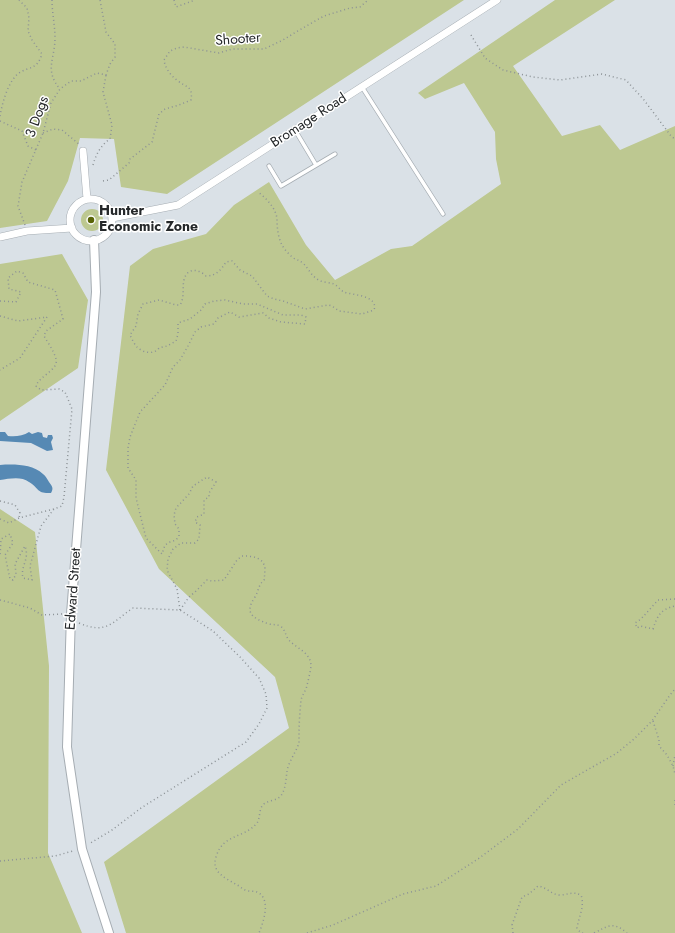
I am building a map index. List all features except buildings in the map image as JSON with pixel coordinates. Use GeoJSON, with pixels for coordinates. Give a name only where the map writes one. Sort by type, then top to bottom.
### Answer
{"type":"FeatureCollection","features":[{"type":"Feature","properties":{"kind":"street","name":"Bromage Road"},"geometry":{"type":"LineString","coordinates":[[112,218],[178,205],[497,0]]}},
{"type":"Feature","properties":{"kind":"street"},"geometry":{"type":"LineString","coordinates":[[83,151],[87,199]]}},
{"type":"Feature","properties":{"kind":"street"},"geometry":{"type":"LineString","coordinates":[[87,199],[101,201],[107,205],[112,218],[112,224],[105,235],[94,240],[81,238],[72,228],[71,214],[80,202],[87,199]]}},
{"type":"Feature","properties":{"kind":"street"},"geometry":{"type":"LineString","coordinates":[[0,237],[27,231],[72,228]]}},
{"type":"Feature","properties":{"kind":"street","name":"Edward Street"},"geometry":{"type":"LineString","coordinates":[[94,240],[96,292],[71,614],[67,747],[82,848],[109,933]]}},
{"type":"Feature","properties":{"kind":"lane"},"geometry":{"type":"LineString","coordinates":[[362,87],[443,214]]}},
{"type":"Feature","properties":{"kind":"lane"},"geometry":{"type":"LineString","coordinates":[[295,130],[316,165]]}},
{"type":"Feature","properties":{"kind":"lane"},"geometry":{"type":"LineString","coordinates":[[269,166],[281,186],[335,154]]}},
{"type":"Feature","properties":{"kind":"path"},"geometry":{"type":"LineString","coordinates":[[0,116],[2,105],[10,85],[18,74],[32,68],[39,62],[42,54],[32,40],[28,31],[30,18],[27,8],[19,0]]}},
{"type":"Feature","properties":{"kind":"path"},"geometry":{"type":"LineString","coordinates":[[52,0],[55,38],[51,72],[60,89]]}},
{"type":"Feature","properties":{"kind":"path"},"geometry":{"type":"LineString","coordinates":[[91,169],[96,155],[104,143],[110,139],[112,125],[103,92],[106,75],[110,64],[116,57],[115,44],[106,32],[100,0]]}},
{"type":"Feature","properties":{"kind":"path"},"geometry":{"type":"LineString","coordinates":[[174,0],[176,7],[195,0]]}},
{"type":"Feature","properties":{"kind":"path","name":"Shooter"},"geometry":{"type":"LineString","coordinates":[[103,181],[109,180],[152,142],[159,114],[165,109],[191,100],[192,93],[190,89],[185,84],[178,81],[165,66],[164,60],[170,51],[184,47],[219,53],[232,49],[264,49],[284,40],[324,16],[350,8],[360,7],[368,0]]}},
{"type":"Feature","properties":{"kind":"path"},"geometry":{"type":"LineString","coordinates":[[471,35],[485,58],[503,70],[533,77],[560,80],[602,74],[626,80],[675,139]]}},
{"type":"Feature","properties":{"kind":"path","name":"3 Dogs"},"geometry":{"type":"LineString","coordinates":[[27,231],[18,206],[22,182],[43,133],[51,103],[60,89],[71,81],[82,81],[97,73],[106,75]]}},
{"type":"Feature","properties":{"kind":"path"},"geometry":{"type":"LineString","coordinates":[[0,121],[22,131],[28,146],[36,150]]}},
{"type":"Feature","properties":{"kind":"path"},"geometry":{"type":"LineString","coordinates":[[43,133],[53,129],[62,130],[78,143],[83,151]]}},
{"type":"Feature","properties":{"kind":"path"},"geometry":{"type":"LineString","coordinates":[[180,610],[177,589],[167,570],[168,559],[173,549],[181,543],[195,543],[199,539],[200,525],[195,522],[198,517],[204,514],[204,500],[209,497],[209,493],[216,482],[207,478],[193,486],[189,494],[176,508],[174,515],[175,524],[179,529],[179,536],[176,540],[170,542],[166,546],[162,554],[146,538],[136,498],[136,480],[128,468],[128,448],[130,437],[140,412],[164,385],[173,367],[183,355],[195,332],[201,327],[214,324],[218,318],[230,312],[239,317],[263,313],[274,320],[302,324],[305,324],[306,317],[301,315],[284,316],[257,304],[243,304],[225,300],[214,301],[205,304],[201,310],[190,319],[178,323],[178,334],[176,341],[151,352],[143,351],[137,347],[130,335],[136,326],[138,314],[143,304],[159,300],[180,305],[183,297],[184,280],[186,275],[192,270],[197,270],[206,276],[211,276],[220,271],[226,262],[232,261],[240,270],[252,276],[267,296],[283,300],[305,309],[328,305],[339,311],[362,314],[374,310],[375,308],[374,304],[363,296],[342,291],[334,284],[318,280],[303,264],[294,258],[280,241],[276,226],[277,218],[275,212],[268,201],[258,192]]}},
{"type":"Feature","properties":{"kind":"path"},"geometry":{"type":"LineString","coordinates":[[0,301],[16,302],[21,292],[9,289],[8,278],[17,271],[23,273],[28,282],[55,290],[63,319],[46,331],[44,336],[57,360],[55,366],[37,381],[36,386],[41,390],[59,390],[65,392],[72,409],[62,506],[19,518],[9,523],[0,519]]}},
{"type":"Feature","properties":{"kind":"path"},"geometry":{"type":"LineString","coordinates":[[0,316],[18,321],[47,317],[20,358],[0,370]]}},
{"type":"Feature","properties":{"kind":"path"},"geometry":{"type":"LineString","coordinates":[[0,501],[15,506],[20,513],[19,518]]}},
{"type":"Feature","properties":{"kind":"path"},"geometry":{"type":"LineString","coordinates":[[0,557],[1,539],[10,534],[13,542],[5,555],[10,579],[12,580],[16,574],[15,564],[26,546],[28,553],[22,573],[23,578],[32,580],[30,566],[41,526],[54,509]]}},
{"type":"Feature","properties":{"kind":"path"},"geometry":{"type":"LineString","coordinates":[[180,610],[189,597],[204,582],[207,580],[224,580],[237,560],[242,556],[256,557],[263,563],[265,568],[265,579],[258,586],[254,598],[251,600],[249,610],[251,614],[269,624],[277,625],[282,628],[288,638],[310,659],[311,666],[302,699],[299,742],[287,770],[286,782],[282,794],[280,797],[263,804],[257,823],[246,831],[222,844],[216,854],[215,866],[226,879],[243,889],[259,893],[262,896],[265,909],[259,933]]}},
{"type":"Feature","properties":{"kind":"path"},"geometry":{"type":"LineString","coordinates":[[675,599],[658,600],[649,611],[635,623],[637,628],[640,626],[652,630],[658,615],[675,606]]}},
{"type":"Feature","properties":{"kind":"path"},"geometry":{"type":"LineString","coordinates":[[0,600],[30,608],[42,615],[71,614]]}},
{"type":"Feature","properties":{"kind":"path"},"geometry":{"type":"LineString","coordinates":[[0,861],[55,856],[82,848],[112,830],[141,808],[246,742],[259,724],[267,708],[266,694],[259,678],[213,631],[180,610],[133,608],[109,626],[90,628],[79,623]]}},
{"type":"Feature","properties":{"kind":"path"},"geometry":{"type":"LineString","coordinates":[[307,933],[333,925],[403,894],[436,886],[478,859],[518,829],[561,785],[617,753],[634,739],[652,721],[675,689]]}},
{"type":"Feature","properties":{"kind":"path"},"geometry":{"type":"LineString","coordinates":[[652,721],[659,740],[659,746],[667,755],[673,766],[675,774]]}},
{"type":"Feature","properties":{"kind":"path"},"geometry":{"type":"LineString","coordinates":[[673,766],[675,755]]}},
{"type":"Feature","properties":{"kind":"path"},"geometry":{"type":"LineString","coordinates":[[675,800],[675,806]]}},
{"type":"Feature","properties":{"kind":"path"},"geometry":{"type":"LineString","coordinates":[[513,933],[512,925],[522,897],[529,894],[538,886],[543,887],[557,895],[574,892],[581,894],[583,906],[577,928],[583,933]]}},
{"type":"Feature","properties":{"kind":"path"},"geometry":{"type":"LineString","coordinates":[[594,933],[608,925],[615,925],[626,933]]}},
{"type":"Feature","properties":{"kind":"green space"},"geometry":{"type":"Polygon","coordinates":[[[0,0],[464,0],[167,194],[121,187],[114,139],[80,138],[68,181],[47,221],[0,228],[0,0]]]}},
{"type":"Feature","properties":{"kind":"green space"},"geometry":{"type":"Polygon","coordinates":[[[555,0],[615,0],[513,66],[562,136],[600,125],[620,150],[675,126],[675,933],[126,933],[104,862],[289,728],[275,677],[159,569],[106,470],[130,266],[153,249],[206,234],[234,205],[269,182],[306,245],[335,280],[391,249],[412,246],[501,184],[496,159],[495,132],[464,83],[425,99],[418,93],[555,0]]]}},
{"type":"Feature","properties":{"kind":"green space"},"geometry":{"type":"Polygon","coordinates":[[[92,209],[100,212],[103,220],[100,228],[92,231],[84,228],[81,220],[84,212],[92,209]]]}},
{"type":"Feature","properties":{"kind":"green space"},"geometry":{"type":"Polygon","coordinates":[[[62,254],[88,300],[78,368],[0,421],[0,264],[62,254]]]}},
{"type":"Feature","properties":{"kind":"green space"},"geometry":{"type":"Polygon","coordinates":[[[0,509],[35,532],[49,666],[48,853],[82,933],[0,933],[0,509]]]}},
{"type":"Feature","properties":{"kind":"water"},"geometry":{"type":"Polygon","coordinates":[[[0,432],[5,432],[8,436],[22,435],[29,432],[32,434],[38,432],[42,433],[43,437],[47,438],[48,435],[52,435],[53,438],[51,442],[53,450],[47,451],[31,443],[0,441],[0,432]]]}},
{"type":"Feature","properties":{"kind":"water"},"geometry":{"type":"Polygon","coordinates":[[[0,465],[23,465],[34,468],[45,476],[52,486],[51,493],[41,492],[26,480],[15,478],[0,480],[0,465]]]}},
{"type":"Feature","properties":{"kind":"place","name":"Hunter Economic Zone"},"geometry":{"type":"Point","coordinates":[91,220]}}]}
